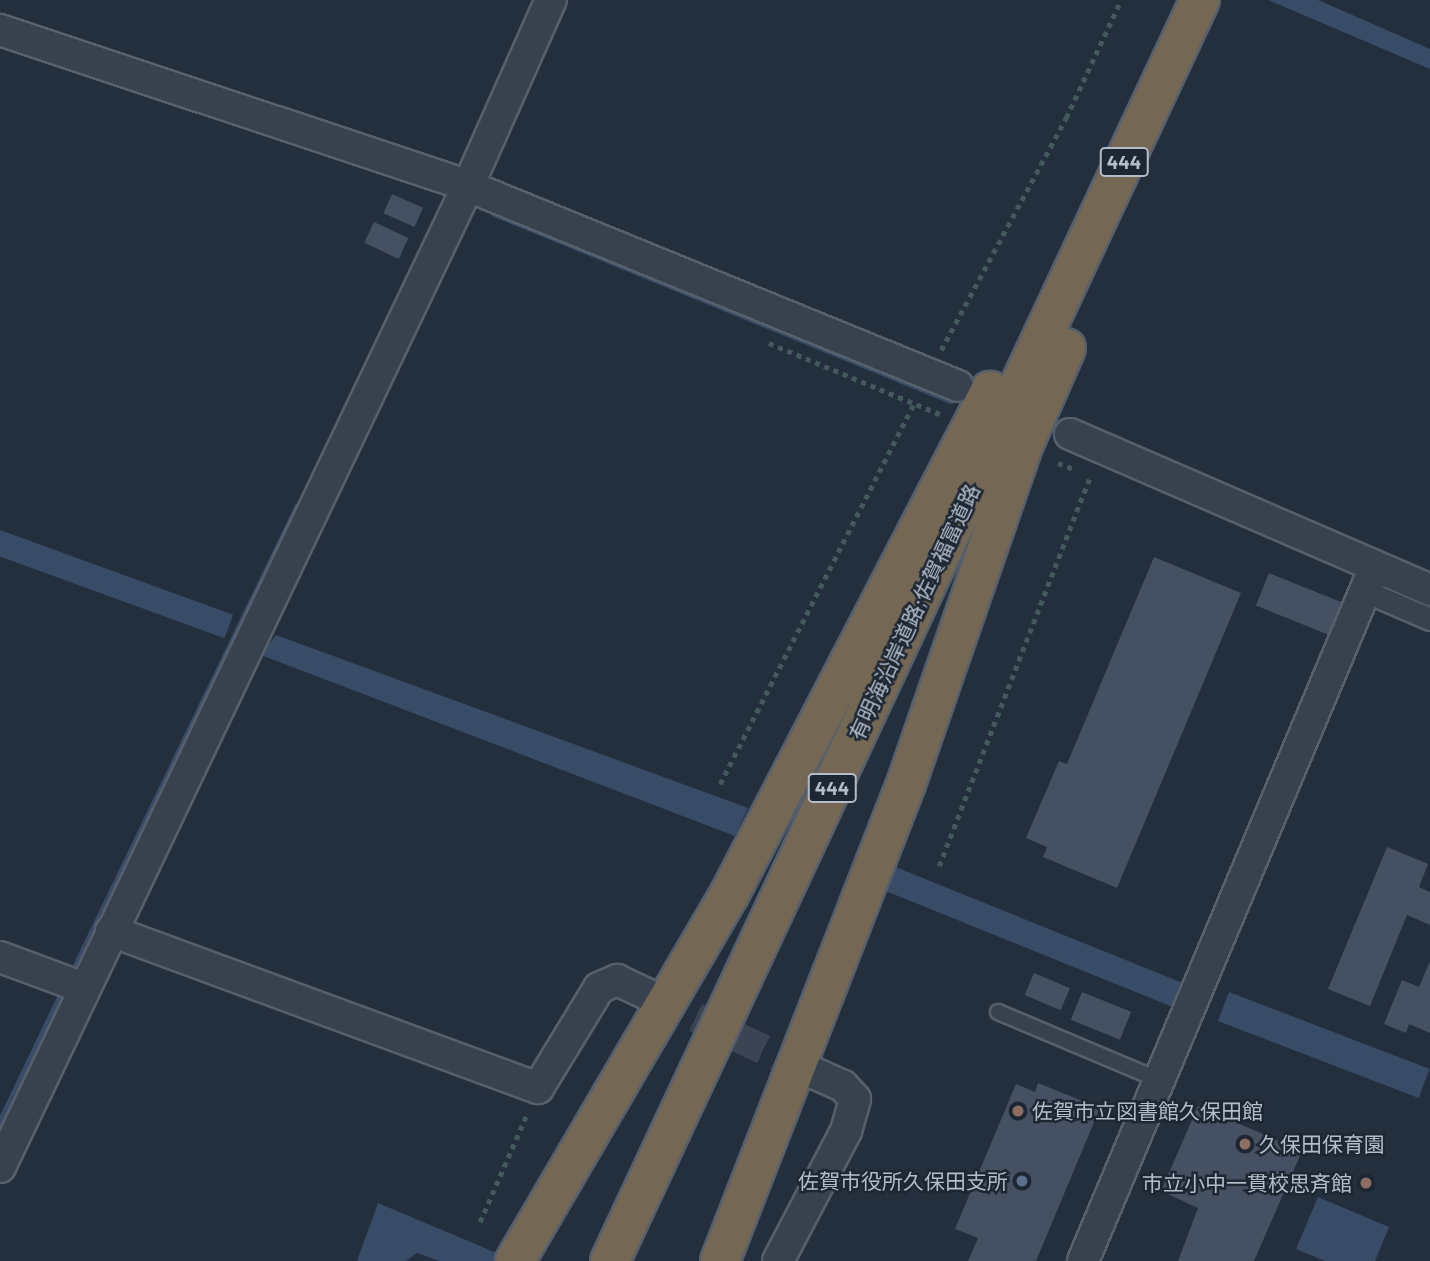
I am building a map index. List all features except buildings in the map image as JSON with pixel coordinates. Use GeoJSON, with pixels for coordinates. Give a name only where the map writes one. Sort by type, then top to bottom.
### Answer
{"type":"FeatureCollection","features":[{"type":"Feature","properties":{"kind":"highway","name":"有明海沿岸道路;佐賀福富道路"},"geometry":{"type":"LineString","coordinates":[[611,1261],[1198,5]]}},
{"type":"Feature","properties":{"kind":"highway"},"geometry":{"type":"LineString","coordinates":[[720,1261],[906,784],[1023,446],[1194,60],[1198,5]]}},
{"type":"Feature","properties":{"kind":"highway"},"geometry":{"type":"LineString","coordinates":[[515,1261],[729,895],[1003,366],[1053,316]]}},
{"type":"Feature","properties":{"kind":"street"},"geometry":{"type":"LineString","coordinates":[[0,1167],[468,186],[551,0]]}},
{"type":"Feature","properties":{"kind":"street"},"geometry":{"type":"LineString","coordinates":[[0,30],[468,186],[958,386]]}},
{"type":"Feature","properties":{"kind":"street"},"geometry":{"type":"LineString","coordinates":[[1070,434],[1370,579],[1430,619]]}},
{"type":"Feature","properties":{"kind":"street"},"geometry":{"type":"LineString","coordinates":[[1370,579],[1430,590]]}},
{"type":"Feature","properties":{"kind":"street"},"geometry":{"type":"LineString","coordinates":[[1083,1261],[1370,579]]}},
{"type":"Feature","properties":{"kind":"street"},"geometry":{"type":"LineString","coordinates":[[111,930],[538,1088],[598,988],[617,980],[655,998]]}},
{"type":"Feature","properties":{"kind":"street"},"geometry":{"type":"LineString","coordinates":[[0,957],[84,988]]}},
{"type":"Feature","properties":{"kind":"street"},"geometry":{"type":"LineString","coordinates":[[778,1261],[846,1131],[855,1099],[843,1086],[811,1072]]}},
{"type":"Feature","properties":{"kind":"lane"},"geometry":{"type":"LineString","coordinates":[[998,1012],[1159,1080]]}},
{"type":"Feature","properties":{"kind":"path"},"geometry":{"type":"LineString","coordinates":[[929,373],[1066,118],[1121,0]]}},
{"type":"Feature","properties":{"kind":"path"},"geometry":{"type":"LineString","coordinates":[[720,784],[914,403]]}},
{"type":"Feature","properties":{"kind":"path"},"geometry":{"type":"LineString","coordinates":[[939,866],[1090,476]]}},
{"type":"Feature","properties":{"kind":"path"},"geometry":{"type":"LineString","coordinates":[[480,1222],[538,1088]]}},
{"type":"Feature","properties":{"kind":"water"},"geometry":{"type":"Polygon","coordinates":[[[1268,0],[1318,0],[1430,49],[1430,69],[1268,0]]]}},
{"type":"Feature","properties":{"kind":"water"},"geometry":{"type":"Polygon","coordinates":[[[0,530],[233,615],[224,638],[0,557],[0,530]]]}},
{"type":"Feature","properties":{"kind":"water"},"geometry":{"type":"Polygon","coordinates":[[[276,635],[748,808],[735,836],[261,655],[276,635]]]}},
{"type":"Feature","properties":{"kind":"water"},"geometry":{"type":"Polygon","coordinates":[[[893,866],[1183,983],[1173,1007],[883,890],[893,866]]]}},
{"type":"Feature","properties":{"kind":"water"},"geometry":{"type":"Polygon","coordinates":[[[1229,992],[1430,1069],[1419,1098],[1218,1021],[1229,992]]]}},
{"type":"Feature","properties":{"kind":"water"},"geometry":{"type":"Polygon","coordinates":[[[1318,1197],[1389,1227],[1375,1261],[1325,1261],[1296,1249],[1318,1197]]]}},
{"type":"Feature","properties":{"kind":"water"},"geometry":{"type":"Polygon","coordinates":[[[378,1203],[499,1254],[495,1261],[439,1261],[417,1253],[406,1261],[357,1261],[378,1203]]]}},
{"type":"Feature","properties":{"kind":"waterway"},"geometry":{"type":"LineString","coordinates":[[495,213],[951,400]]}},
{"type":"Feature","properties":{"kind":"waterway"},"geometry":{"type":"LineString","coordinates":[[76,968],[298,508]]}},
{"type":"Feature","properties":{"kind":"waterway"},"geometry":{"type":"LineString","coordinates":[[0,1125],[60,1000]]}},
{"type":"Feature","properties":{"kind":"tunnel"},"geometry":{"type":"LineString","coordinates":[[655,998],[811,1072]]}},
{"type":"Feature","properties":{"kind":"place","name":"佐賀市立図書館久保田館"},"geometry":{"type":"Point","coordinates":[1018,1111]}},
{"type":"Feature","properties":{"kind":"place","name":"久保田保育園"},"geometry":{"type":"Point","coordinates":[1245,1144]}},
{"type":"Feature","properties":{"kind":"place","name":"佐賀市役所久保田支所"},"geometry":{"type":"Point","coordinates":[1022,1181]}},
{"type":"Feature","properties":{"kind":"place","name":"市立小中一貫校思斉館"},"geometry":{"type":"Point","coordinates":[1366,1183]}}]}
